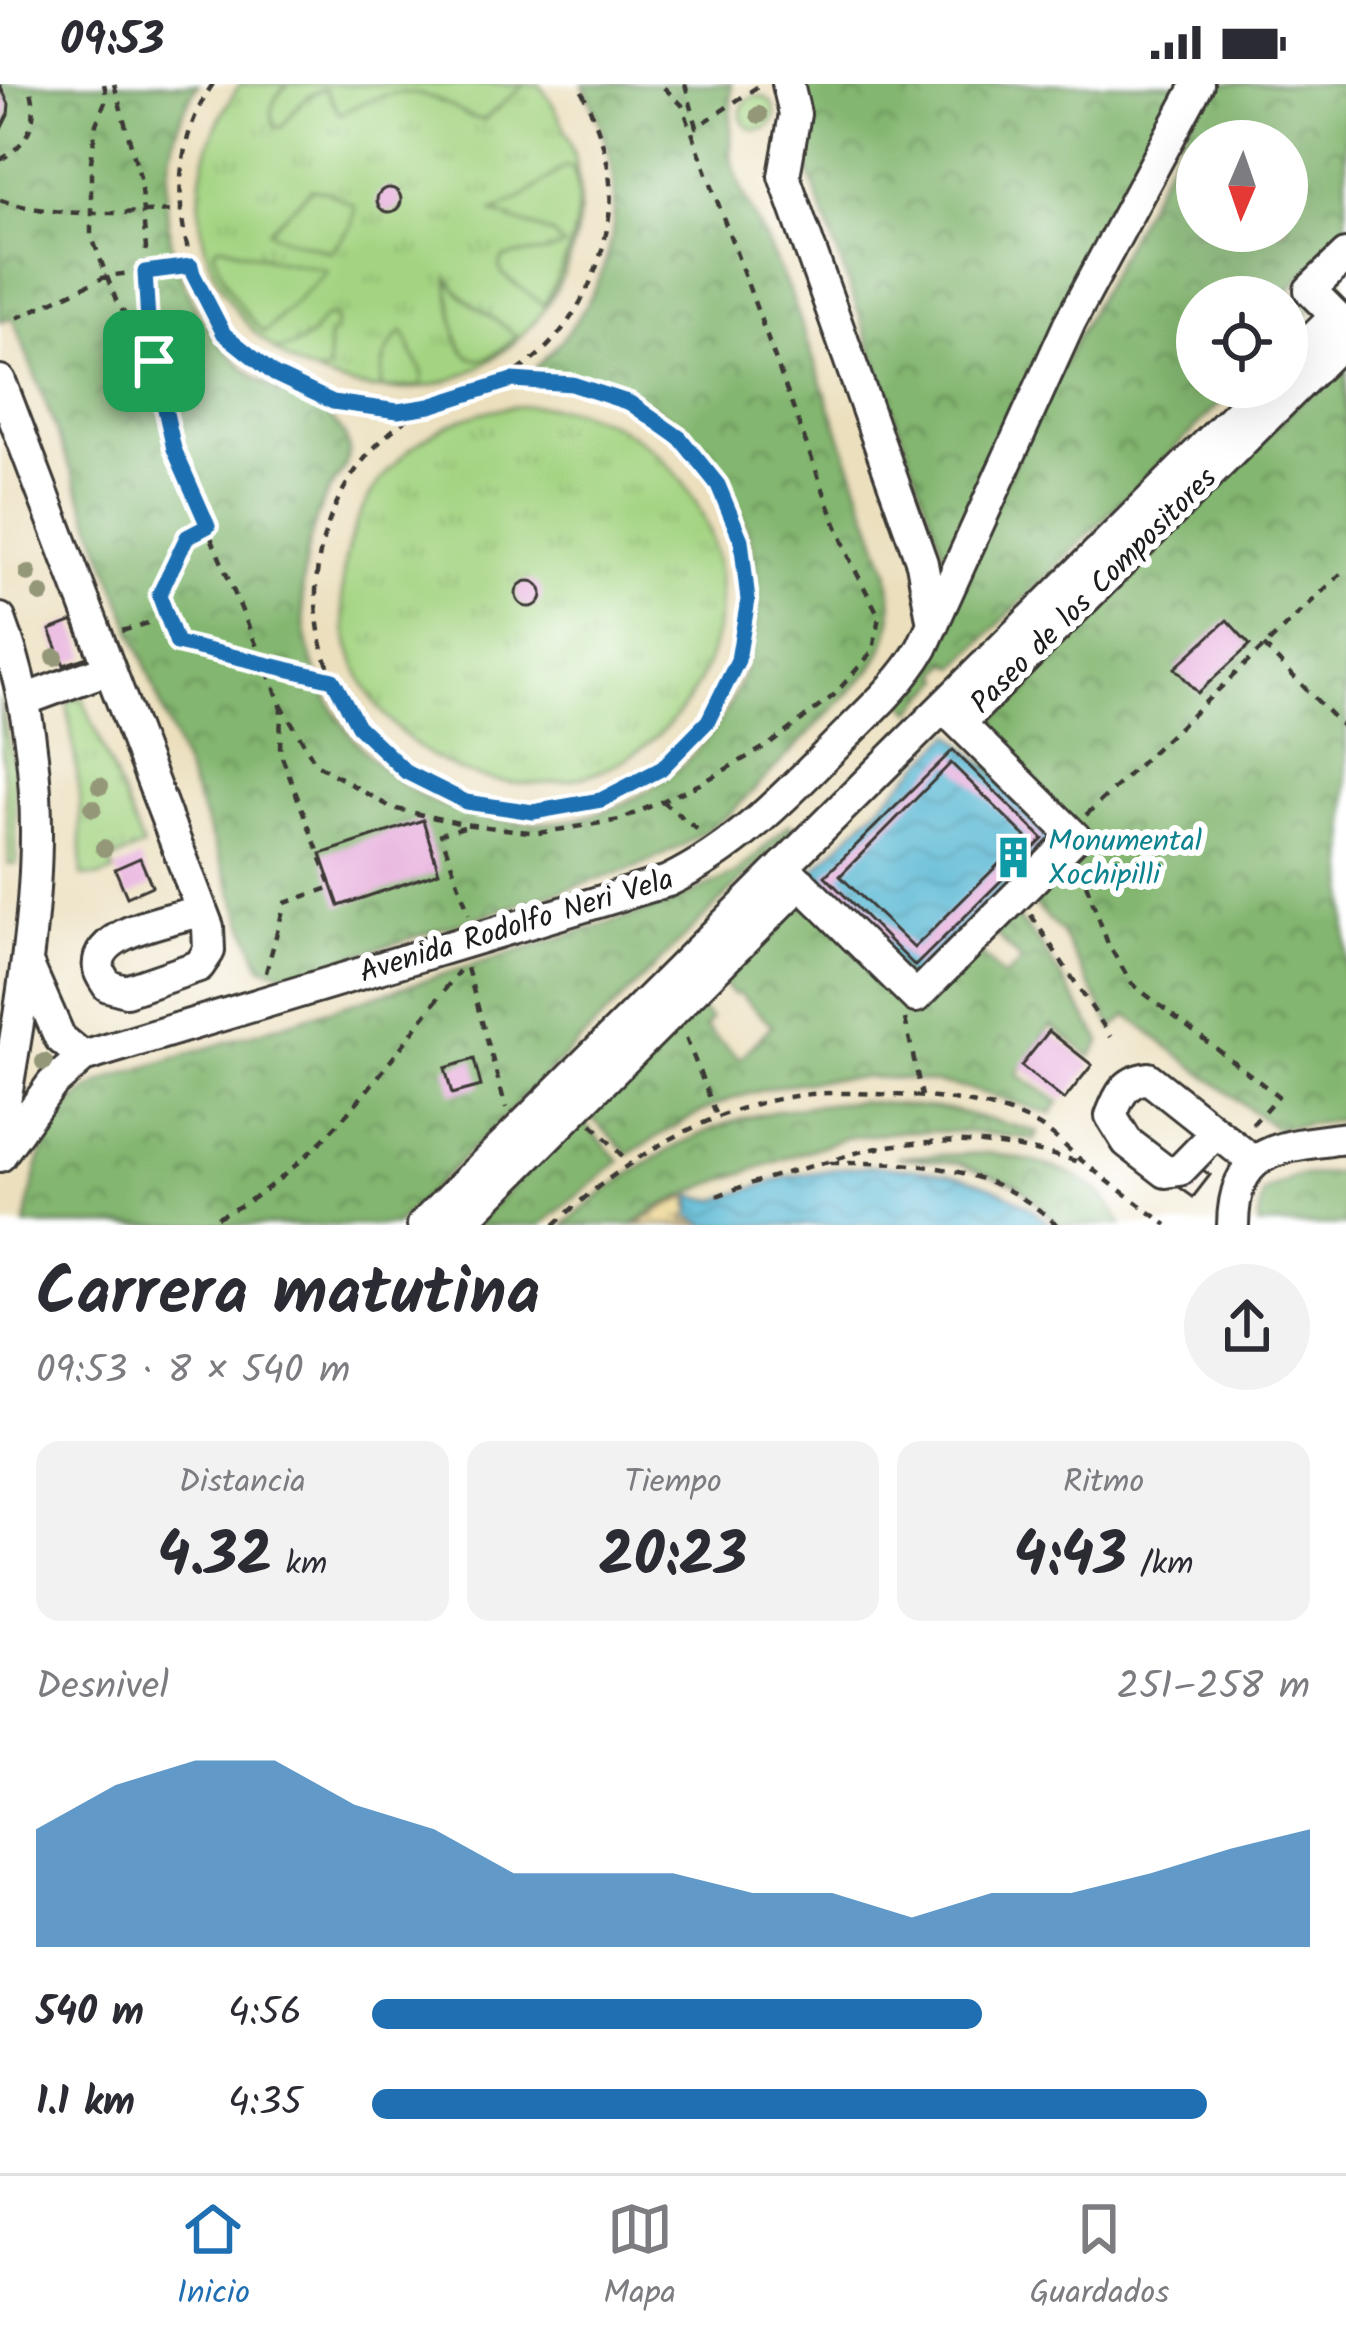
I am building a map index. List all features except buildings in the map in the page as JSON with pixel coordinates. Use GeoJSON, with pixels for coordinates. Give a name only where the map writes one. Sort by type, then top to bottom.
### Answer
{"type":"FeatureCollection","features":[{"type":"Feature","properties":{"kind":"street"},"geometry":{"type":"LineString","coordinates":[[788,84],[795,114],[784,176],[922,563],[933,625]]}},
{"type":"Feature","properties":{"kind":"street","name":"Avenida Rodolfo Neri Vela"},"geometry":{"type":"LineString","coordinates":[[72,1048],[638,891],[695,868],[758,823],[911,667],[1070,322],[1198,84]]}},
{"type":"Feature","properties":{"kind":"street"},"geometry":{"type":"LineString","coordinates":[[1308,350],[1343,327],[1310,290],[1346,255]]}},
{"type":"Feature","properties":{"kind":"street","name":"Paseo de los Compositores"},"geometry":{"type":"LineString","coordinates":[[423,1225],[792,875],[1343,327]]}},
{"type":"Feature","properties":{"kind":"street"},"geometry":{"type":"LineString","coordinates":[[0,381],[201,911]]}},
{"type":"Feature","properties":{"kind":"street","name":"Paseo de los Compositores"},"geometry":{"type":"LineString","coordinates":[[952,715],[1244,408]]}},
{"type":"Feature","properties":{"kind":"street"},"geometry":{"type":"LineString","coordinates":[[0,619],[32,744],[37,832],[28,965],[0,1131]]}},
{"type":"Feature","properties":{"kind":"street"},"geometry":{"type":"LineString","coordinates":[[24,700],[108,669]]}},
{"type":"Feature","properties":{"kind":"street","name":"Paseo de los Compositores"},"geometry":{"type":"LineString","coordinates":[[952,715],[1066,841]]}},
{"type":"Feature","properties":{"kind":"street"},"geometry":{"type":"LineString","coordinates":[[792,875],[916,997],[1066,841]]}},
{"type":"Feature","properties":{"kind":"street","name":"Paseo de los Compositores"},"geometry":{"type":"LineString","coordinates":[[458,1225],[674,1010],[792,875]]}},
{"type":"Feature","properties":{"kind":"street"},"geometry":{"type":"LineString","coordinates":[[0,1156],[72,1048],[28,965]]}},
{"type":"Feature","properties":{"kind":"street"},"geometry":{"type":"LineString","coordinates":[[1233,1225],[1234,1198],[1244,1176],[1234,1147],[1268,1152],[1346,1138]]}},
{"type":"Feature","properties":{"kind":"path"},"geometry":{"type":"LineString","coordinates":[[0,160],[25,142],[34,106],[28,84]]}},
{"type":"Feature","properties":{"kind":"path"},"geometry":{"type":"LineString","coordinates":[[104,84],[107,97],[96,124],[91,162],[91,235],[116,300],[154,361]]}},
{"type":"Feature","properties":{"kind":"path"},"geometry":{"type":"LineString","coordinates":[[113,84],[140,177],[149,337],[174,449],[280,704],[316,764],[392,808],[469,825],[538,833],[620,820],[700,784],[770,744],[832,696],[873,651],[879,616],[832,514],[682,106],[659,84]]}},
{"type":"Feature","properties":{"kind":"path"},"geometry":{"type":"LineString","coordinates":[[212,84],[183,154],[179,211],[193,274],[224,334],[274,374],[333,402],[398,411],[512,380],[572,384],[630,403],[680,438],[718,485],[741,540],[748,600],[738,660],[708,721],[661,769],[601,800],[533,812],[466,802],[406,772],[358,726],[326,668],[314,602],[318,550],[337,499],[366,454],[406,419],[430,406]]}},
{"type":"Feature","properties":{"kind":"path"},"geometry":{"type":"LineString","coordinates":[[494,385],[521,371],[567,325],[598,268],[610,204],[603,140],[578,84]]}},
{"type":"Feature","properties":{"kind":"path"},"geometry":{"type":"LineString","coordinates":[[685,84],[697,127],[761,84]]}},
{"type":"Feature","properties":{"kind":"path"},"geometry":{"type":"LineString","coordinates":[[0,200],[27,209],[179,211]]}},
{"type":"Feature","properties":{"kind":"path"},"geometry":{"type":"LineString","coordinates":[[17,318],[107,276],[191,266]]}},
{"type":"Feature","properties":{"kind":"path"},"geometry":{"type":"LineString","coordinates":[[208,526],[187,537],[159,595],[177,643],[333,680]]}},
{"type":"Feature","properties":{"kind":"path"},"geometry":{"type":"LineString","coordinates":[[1234,1147],[1278,1096],[1132,984],[1108,944],[1066,841],[1346,569]]}},
{"type":"Feature","properties":{"kind":"path"},"geometry":{"type":"LineString","coordinates":[[97,639],[168,617]]}},
{"type":"Feature","properties":{"kind":"path"},"geometry":{"type":"LineString","coordinates":[[1264,646],[1346,730]]}},
{"type":"Feature","properties":{"kind":"path"},"geometry":{"type":"LineString","coordinates":[[268,966],[285,903],[332,886],[280,752],[280,704]]}},
{"type":"Feature","properties":{"kind":"path"},"geometry":{"type":"LineString","coordinates":[[662,801],[698,830]]}},
{"type":"Feature","properties":{"kind":"path"},"geometry":{"type":"LineString","coordinates":[[468,912],[441,834],[469,825]]}},
{"type":"Feature","properties":{"kind":"path"},"geometry":{"type":"LineString","coordinates":[[1017,896],[1111,1037]]}},
{"type":"Feature","properties":{"kind":"path"},"geometry":{"type":"LineString","coordinates":[[201,1225],[258,1196],[306,1154],[360,1098],[466,963],[513,1135]]}},
{"type":"Feature","properties":{"kind":"path"},"geometry":{"type":"LineString","coordinates":[[674,1010],[717,1116]]}},
{"type":"Feature","properties":{"kind":"path"},"geometry":{"type":"LineString","coordinates":[[554,1225],[630,1164],[717,1116],[807,1095],[846,1092],[937,1098],[1027,1119],[1167,1225]]}},
{"type":"Feature","properties":{"kind":"path"},"geometry":{"type":"LineString","coordinates":[[576,1107],[630,1164]]}},
{"type":"Feature","properties":{"kind":"path"},"geometry":{"type":"LineString","coordinates":[[717,1196],[796,1168],[874,1148],[959,1140],[1023,1147],[1085,1163]]}},
{"type":"Feature","properties":{"kind":"path"},"geometry":{"type":"LineString","coordinates":[[824,1163],[898,1163],[958,1170],[1009,1190],[1057,1225]]}},
{"type":"Feature","properties":{"kind":"green space"},"geometry":{"type":"Polygon","coordinates":[[[0,84],[198,84],[180,122],[170,161],[171,241],[182,280],[200,316],[225,349],[262,382],[330,418],[348,446],[346,464],[313,530],[302,590],[306,637],[319,681],[341,721],[370,757],[405,786],[446,808],[492,820],[562,821],[625,803],[678,768],[720,721],[747,664],[757,602],[749,537],[710,459],[662,412],[617,387],[584,379],[527,376],[583,310],[611,240],[611,165],[583,84],[731,84],[731,159],[791,295],[888,571],[891,623],[870,671],[730,814],[682,846],[634,868],[294,975],[261,967],[13,318],[0,321],[0,84]]]}},
{"type":"Feature","properties":{"kind":"green space"},"geometry":{"type":"Polygon","coordinates":[[[240,84],[539,84],[571,145],[579,189],[570,257],[541,314],[494,358],[441,383],[387,390],[334,380],[286,357],[246,322],[216,278],[201,225],[206,156],[217,124],[240,84]]]}},
{"type":"Feature","properties":{"kind":"green space"},"geometry":{"type":"Polygon","coordinates":[[[289,84],[525,84],[484,120],[413,93],[377,97],[340,114],[325,89],[306,99],[282,127],[275,127],[274,103],[289,84]]]}},
{"type":"Feature","properties":{"kind":"green space"},"geometry":{"type":"Polygon","coordinates":[[[799,84],[1179,84],[948,564],[801,151],[808,110],[799,84]]]}},
{"type":"Feature","properties":{"kind":"green space"},"geometry":{"type":"Polygon","coordinates":[[[1209,84],[1346,84],[1346,232],[1302,276],[1176,276],[1176,408],[1215,408],[956,667],[949,662],[939,674],[943,679],[912,711],[898,697],[1176,147],[1176,252],[1308,252],[1308,120],[1190,120],[1209,84]]]}},
{"type":"Feature","properties":{"kind":"green space"},"geometry":{"type":"Polygon","coordinates":[[[758,96],[770,101],[775,113],[770,125],[758,130],[746,125],[741,113],[746,101],[758,96]]]}},
{"type":"Feature","properties":{"kind":"green space"},"geometry":{"type":"Polygon","coordinates":[[[564,167],[572,167],[577,184],[577,220],[567,256],[544,305],[503,275],[499,266],[503,258],[564,246],[552,234],[493,212],[525,196],[564,167]]]}},
{"type":"Feature","properties":{"kind":"green space"},"geometry":{"type":"Polygon","coordinates":[[[311,189],[355,206],[351,227],[330,252],[269,231],[311,189]]]}},
{"type":"Feature","properties":{"kind":"green space"},"geometry":{"type":"Polygon","coordinates":[[[222,245],[327,271],[264,333],[228,286],[214,251],[222,245]]]}},
{"type":"Feature","properties":{"kind":"green space"},"geometry":{"type":"Polygon","coordinates":[[[449,279],[463,296],[516,336],[488,358],[475,359],[463,349],[449,279]]]}},
{"type":"Feature","properties":{"kind":"green space"},"geometry":{"type":"Polygon","coordinates":[[[327,316],[336,317],[335,333],[329,334],[328,371],[307,371],[275,350],[305,340],[327,316]]]}},
{"type":"Feature","properties":{"kind":"green space"},"geometry":{"type":"Polygon","coordinates":[[[402,331],[422,373],[421,386],[381,389],[385,357],[402,331]]]}},
{"type":"Feature","properties":{"kind":"green space"},"geometry":{"type":"Polygon","coordinates":[[[1346,356],[1346,1120],[1274,1128],[1127,1015],[1113,1029],[1062,933],[1027,897],[976,724],[1294,408],[1308,408],[1308,394],[1346,356]]]}},
{"type":"Feature","properties":{"kind":"green space"},"geometry":{"type":"Polygon","coordinates":[[[531,406],[603,420],[665,461],[706,523],[720,595],[706,667],[665,729],[603,770],[531,784],[459,770],[397,729],[356,667],[342,595],[356,523],[397,461],[459,420],[531,406]]]}},
{"type":"Feature","properties":{"kind":"green space"},"geometry":{"type":"Polygon","coordinates":[[[82,696],[143,847],[110,861],[114,872],[99,877],[82,876],[79,787],[67,702],[82,696]]]}},
{"type":"Feature","properties":{"kind":"green space"},"geometry":{"type":"Polygon","coordinates":[[[0,697],[13,768],[17,864],[9,864],[0,697]]]}},
{"type":"Feature","properties":{"kind":"green space"},"geometry":{"type":"Polygon","coordinates":[[[790,824],[794,828],[395,1225],[25,1225],[36,1171],[58,1121],[83,1094],[108,1079],[669,904],[736,873],[790,824]]]}},
{"type":"Feature","properties":{"kind":"green space"},"geometry":{"type":"Polygon","coordinates":[[[802,897],[977,949],[1004,978],[1022,961],[993,932],[1013,913],[1040,944],[1101,1041],[1091,1057],[1051,1025],[1017,1074],[1059,1102],[1051,1114],[935,1083],[819,1080],[721,1103],[629,1154],[586,1112],[695,1004],[711,1019],[705,1027],[740,1059],[772,1025],[719,980],[802,897]]]}},
{"type":"Feature","properties":{"kind":"green space"},"geometry":{"type":"Polygon","coordinates":[[[860,1101],[948,1109],[1038,1132],[1035,1139],[906,1131],[845,1138],[711,1184],[656,1208],[632,1225],[564,1225],[630,1174],[706,1132],[770,1112],[860,1101]]]}},
{"type":"Feature","properties":{"kind":"green space"},"geometry":{"type":"Polygon","coordinates":[[[580,1119],[620,1161],[541,1225],[474,1225],[580,1119]]]}},
{"type":"Feature","properties":{"kind":"green space"},"geometry":{"type":"Polygon","coordinates":[[[990,1153],[1048,1166],[1083,1181],[1098,1192],[1122,1225],[1059,1225],[1018,1185],[959,1163],[897,1157],[990,1153]]]}},
{"type":"Feature","properties":{"kind":"green space"},"geometry":{"type":"Polygon","coordinates":[[[1346,1172],[1346,1225],[1258,1225],[1263,1193],[1296,1177],[1346,1172]]]}},
{"type":"Feature","properties":{"kind":"sand"},"geometry":{"type":"Polygon","coordinates":[[[688,1197],[690,1215],[684,1220],[704,1225],[637,1225],[665,1206],[688,1197]]]}},
{"type":"Feature","properties":{"kind":"water"},"geometry":{"type":"Polygon","coordinates":[[[952,734],[1059,839],[915,982],[808,876],[952,734]]]}},
{"type":"Feature","properties":{"kind":"water"},"geometry":{"type":"Polygon","coordinates":[[[869,1166],[919,1169],[988,1185],[1031,1208],[1050,1225],[707,1225],[690,1215],[692,1196],[717,1200],[787,1177],[869,1166]]]}},
{"type":"Feature","properties":{"kind":"place","name":"Monumental Xochipilli"},"geometry":{"type":"Point","coordinates":[1014,857]}},
{"type":"Feature","properties":{"kind":"route"},"geometry":{"type":"LineString","coordinates":[[191,266],[224,334],[274,374],[333,402],[398,411],[512,380],[572,384],[630,403],[680,438],[718,485],[741,540],[748,600],[738,660],[708,721],[661,769],[601,800],[533,812],[466,802],[406,772],[358,726],[333,680],[177,643],[159,595],[187,537],[208,526],[174,449],[154,361],[145,272],[191,266]]}}]}
